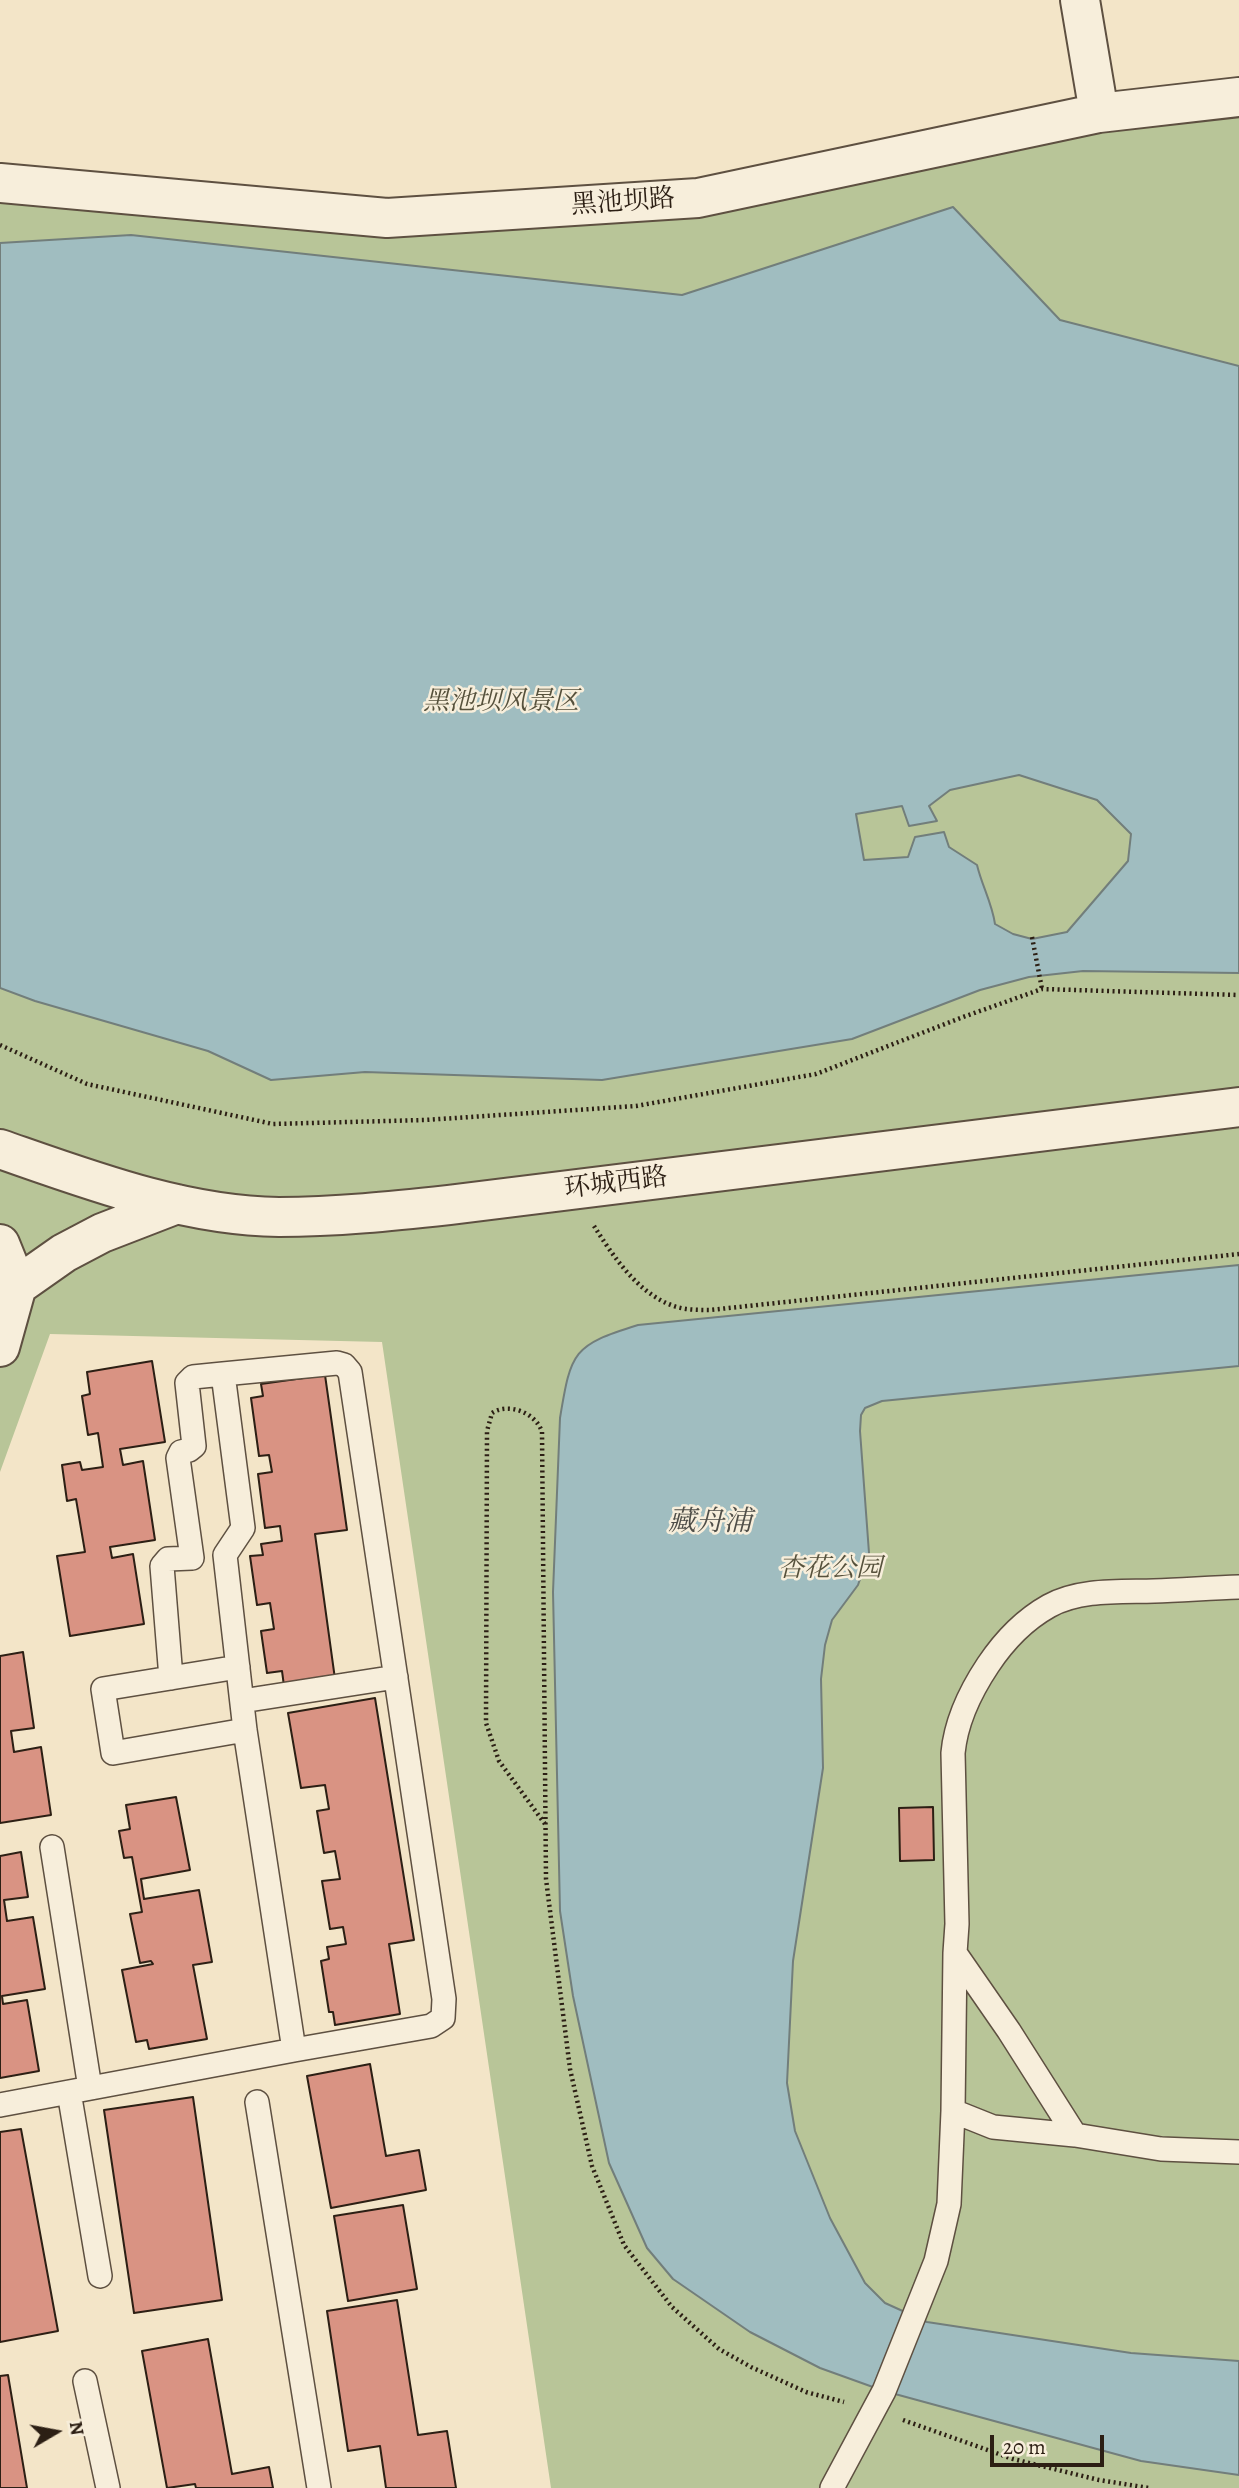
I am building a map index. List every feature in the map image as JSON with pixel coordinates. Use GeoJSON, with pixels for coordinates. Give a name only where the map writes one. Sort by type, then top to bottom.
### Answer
{"type":"FeatureCollection","features":[{"type":"Feature","properties":{"kind":"street"},"geometry":{"type":"LineString","coordinates":[[1080,0],[1099,113]]}},
{"type":"Feature","properties":{"kind":"street","name":"黑池坝路"},"geometry":{"type":"LineString","coordinates":[[0,183],[387,218],[657,201],[698,198],[1099,113],[1239,97]]}},
{"type":"Feature","properties":{"kind":"street","name":"环城西路"},"geometry":{"type":"LineString","coordinates":[[0,1149],[104,1185],[177,1204],[277,1217],[449,1205],[1239,1107]]}},
{"type":"Feature","properties":{"kind":"street"},"geometry":{"type":"LineString","coordinates":[[17,1286],[64,1253],[102,1233],[177,1204]]}},
{"type":"Feature","properties":{"kind":"street"},"geometry":{"type":"LineString","coordinates":[[0,1244],[17,1286],[0,1347]]}},
{"type":"Feature","properties":{"kind":"lane"},"geometry":{"type":"LineString","coordinates":[[0,2105],[426,2028],[439,2022],[444,2012],[350,1372],[344,1365],[337,1363],[193,1377],[187,1382],[194,1444],[191,1450],[181,1452],[178,1458],[192,1558]]}},
{"type":"Feature","properties":{"kind":"lane"},"geometry":{"type":"LineString","coordinates":[[223,1374],[243,1528],[225,1555],[245,1730],[294,2050]]}},
{"type":"Feature","properties":{"kind":"lane"},"geometry":{"type":"LineString","coordinates":[[171,1678],[162,1564],[168,1559],[225,1555]]}},
{"type":"Feature","properties":{"kind":"lane"},"geometry":{"type":"LineString","coordinates":[[832,2488],[884,2391],[936,2261],[949,2204],[957,1924],[955,1738],[964,1709],[976,1683],[1011,1635],[1032,1616],[1051,1605],[1073,1597],[1101,1593],[1239,1587]]}},
{"type":"Feature","properties":{"kind":"lane"},"geometry":{"type":"LineString","coordinates":[[238,1667],[103,1689],[113,1753],[245,1730]]}},
{"type":"Feature","properties":{"kind":"lane"},"geometry":{"type":"LineString","coordinates":[[242,1700],[396,1677]]}},
{"type":"Feature","properties":{"kind":"lane"},"geometry":{"type":"LineString","coordinates":[[52,1847],[100,2276]]}},
{"type":"Feature","properties":{"kind":"lane"},"geometry":{"type":"LineString","coordinates":[[955,1953],[1009,2031],[1075,2135]]}},
{"type":"Feature","properties":{"kind":"lane"},"geometry":{"type":"LineString","coordinates":[[257,2102],[320,2488]]}},
{"type":"Feature","properties":{"kind":"lane"},"geometry":{"type":"LineString","coordinates":[[953,2111],[993,2127],[1075,2135],[1161,2149],[1239,2152]]}},
{"type":"Feature","properties":{"kind":"lane"},"geometry":{"type":"LineString","coordinates":[[85,2381],[108,2488]]}},
{"type":"Feature","properties":{"kind":"path"},"geometry":{"type":"LineString","coordinates":[[1032,937],[1042,989]]}},
{"type":"Feature","properties":{"kind":"path"},"geometry":{"type":"LineString","coordinates":[[0,1045],[87,1084],[273,1124],[425,1120],[636,1106],[816,1074],[1042,989],[1239,995]]}},
{"type":"Feature","properties":{"kind":"path"},"geometry":{"type":"LineString","coordinates":[[572,1189],[612,1254],[653,1296],[673,1306],[691,1310],[1239,1254]]}},
{"type":"Feature","properties":{"kind":"path"},"geometry":{"type":"LineString","coordinates":[[545,1824],[499,1761],[486,1723],[487,1431],[492,1413],[502,1408],[519,1410],[539,1424],[542,1432],[546,1879],[570,2069],[592,2166],[624,2245],[672,2307],[719,2349],[806,2392],[873,2410],[1013,2459],[1099,2480],[1149,2488]]}},
{"type":"Feature","properties":{"kind":"green space","name":"杏花公园"},"geometry":{"type":"Polygon","coordinates":[[[1239,97],[1239,2488],[551,2488],[382,1342],[50,1334],[0,1472],[0,183],[387,217],[698,198],[1239,97]]]}},
{"type":"Feature","properties":{"kind":"water","name":"黑池坝风景区"},"geometry":{"type":"Polygon","coordinates":[[[953,207],[1060,320],[1239,366],[1239,973],[1083,971],[1029,977],[980,990],[852,1039],[602,1080],[365,1072],[271,1080],[208,1051],[35,1001],[0,988],[0,243],[131,235],[682,295],[953,207]],[[1019,775],[950,790],[929,806],[937,821],[909,826],[902,806],[856,814],[864,860],[908,857],[915,837],[944,832],[949,847],[977,865],[995,924],[1013,934],[1032,939],[1067,932],[1128,861],[1131,834],[1097,800],[1019,775]]]}},
{"type":"Feature","properties":{"kind":"water","name":"藏舟浦"},"geometry":{"type":"Polygon","coordinates":[[[1239,1265],[1239,1366],[882,1401],[865,1408],[861,1415],[869,1553],[858,1585],[832,1620],[825,1645],[821,1679],[823,1768],[793,1961],[787,2083],[795,2131],[830,2218],[865,2283],[885,2303],[927,2322],[1131,2353],[1239,2361],[1239,2475],[1141,2461],[884,2391],[820,2368],[750,2332],[673,2279],[647,2248],[609,2163],[573,1996],[560,1911],[553,1592],[560,1418],[564,1396],[572,1364],[579,1354],[600,1339],[638,1325],[1239,1265]]]}},
{"type":"Feature","properties":{"kind":"building"},"geometry":{"type":"Polygon","coordinates":[[[152,1361],[165,1442],[120,1449],[123,1465],[143,1461],[155,1540],[110,1547],[112,1558],[133,1554],[144,1624],[70,1636],[57,1556],[85,1552],[76,1499],[67,1501],[62,1465],[80,1462],[82,1470],[103,1467],[98,1433],[88,1435],[82,1396],[90,1394],[87,1372],[152,1361]]]}},
{"type":"Feature","properties":{"kind":"building"},"geometry":{"type":"Polygon","coordinates":[[[325,1375],[347,1530],[315,1534],[335,1679],[284,1686],[282,1671],[267,1673],[261,1631],[274,1629],[270,1603],[257,1605],[250,1556],[263,1555],[261,1544],[282,1541],[280,1526],[265,1528],[258,1474],[272,1472],[269,1455],[259,1456],[251,1398],[263,1396],[261,1384],[325,1375]]]}},
{"type":"Feature","properties":{"kind":"building"},"geometry":{"type":"Polygon","coordinates":[[[23,1652],[34,1728],[11,1731],[14,1752],[41,1747],[51,1815],[0,1823],[0,1656],[23,1652]]]}},
{"type":"Feature","properties":{"kind":"building"},"geometry":{"type":"Polygon","coordinates":[[[375,1698],[414,1940],[389,1944],[400,2014],[335,2025],[333,2012],[329,2012],[321,1961],[329,1959],[327,1947],[346,1944],[343,1927],[330,1929],[322,1881],[340,1879],[335,1851],[324,1853],[317,1811],[329,1809],[325,1785],[301,1788],[288,1713],[375,1698]]]}},
{"type":"Feature","properties":{"kind":"building"},"geometry":{"type":"Polygon","coordinates":[[[176,1797],[190,1870],[141,1879],[144,1899],[199,1890],[212,1962],[193,1965],[207,2039],[149,2049],[147,2040],[136,2042],[122,1970],[153,1964],[151,1961],[140,1963],[130,1914],[142,1912],[132,1857],[124,1858],[119,1831],[130,1829],[126,1805],[176,1797]]]}},
{"type":"Feature","properties":{"kind":"building"},"geometry":{"type":"Polygon","coordinates":[[[933,1807],[934,1860],[900,1861],[899,1808],[933,1807]]]}},
{"type":"Feature","properties":{"kind":"building"},"geometry":{"type":"Polygon","coordinates":[[[21,1852],[28,1897],[4,1900],[7,1921],[33,1917],[45,1989],[2,1996],[3,2004],[27,2000],[39,2071],[0,2078],[0,1856],[21,1852]]]}},
{"type":"Feature","properties":{"kind":"building"},"geometry":{"type":"Polygon","coordinates":[[[370,2064],[386,2156],[419,2150],[426,2190],[331,2208],[307,2076],[370,2064]]]}},
{"type":"Feature","properties":{"kind":"building"},"geometry":{"type":"Polygon","coordinates":[[[193,2097],[222,2300],[134,2313],[104,2110],[193,2097]]]}},
{"type":"Feature","properties":{"kind":"building"},"geometry":{"type":"Polygon","coordinates":[[[21,2129],[58,2331],[0,2342],[0,2132],[21,2129]]]}},
{"type":"Feature","properties":{"kind":"building"},"geometry":{"type":"Polygon","coordinates":[[[403,2205],[417,2289],[348,2301],[334,2216],[403,2205]]]}},
{"type":"Feature","properties":{"kind":"building"},"geometry":{"type":"Polygon","coordinates":[[[397,2300],[418,2435],[447,2431],[456,2488],[386,2488],[380,2446],[348,2451],[327,2311],[397,2300]]]}},
{"type":"Feature","properties":{"kind":"building"},"geometry":{"type":"Polygon","coordinates":[[[208,2339],[232,2474],[269,2467],[273,2488],[196,2488],[195,2484],[167,2488],[142,2351],[208,2339]]]}},
{"type":"Feature","properties":{"kind":"building"},"geometry":{"type":"Polygon","coordinates":[[[8,2375],[27,2488],[0,2488],[0,2376],[8,2375]]]}}]}
